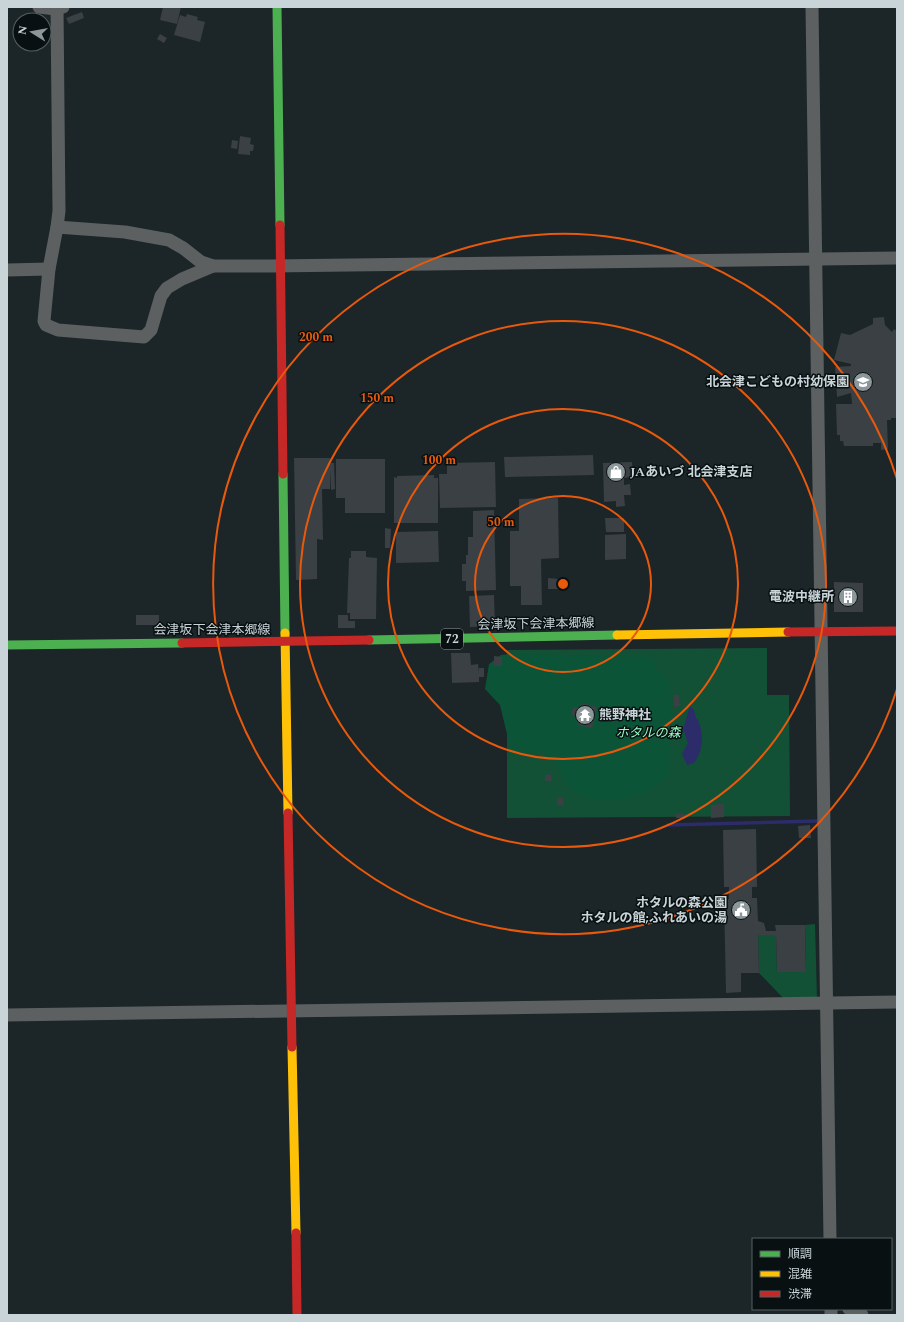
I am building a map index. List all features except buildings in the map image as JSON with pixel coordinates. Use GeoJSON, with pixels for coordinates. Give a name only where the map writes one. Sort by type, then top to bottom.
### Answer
{"type":"FeatureCollection","features":[{"type":"Feature","properties":{"kind":"street"},"geometry":{"type":"LineString","coordinates":[[39,7],[59,8],[59,210],[49,269],[44,321],[46,325],[58,330],[144,338],[151,330],[161,296],[167,288],[182,279],[213,266]]}},
{"type":"Feature","properties":{"kind":"street"},"geometry":{"type":"LineString","coordinates":[[277,7],[285,642],[298,1315]]}},
{"type":"Feature","properties":{"kind":"street"},"geometry":{"type":"LineString","coordinates":[[812,7],[830,1238]]}},
{"type":"Feature","properties":{"kind":"street"},"geometry":{"type":"LineString","coordinates":[[57,227],[126,232],[169,240],[183,248],[201,262],[213,266],[897,258]]}},
{"type":"Feature","properties":{"kind":"street"},"geometry":{"type":"LineString","coordinates":[[7,270],[49,269]]}},
{"type":"Feature","properties":{"kind":"street","name":"会津坂下会津本郷線"},"geometry":{"type":"LineString","coordinates":[[7,645],[285,642],[821,631],[897,631]]}},
{"type":"Feature","properties":{"kind":"street"},"geometry":{"type":"LineString","coordinates":[[7,1015],[897,1002]]}},
{"type":"Feature","properties":{"kind":"street"},"geometry":{"type":"LineString","coordinates":[[851,1310],[862,1315]]}},
{"type":"Feature","properties":{"kind":"green space","name":"ホタルの森"},"geometry":{"type":"Polygon","coordinates":[[[767,648],[767,695],[789,695],[790,816],[507,818],[507,650],[767,648]]]}},
{"type":"Feature","properties":{"kind":"green space"},"geometry":{"type":"Polygon","coordinates":[[[501,655],[651,657],[656,662],[656,671],[663,674],[668,679],[671,697],[670,767],[668,777],[642,795],[615,800],[585,798],[567,785],[555,761],[540,751],[512,755],[500,705],[485,689],[489,664],[501,655]]]}},
{"type":"Feature","properties":{"kind":"green space"},"geometry":{"type":"Polygon","coordinates":[[[815,924],[817,998],[785,1000],[759,973],[758,935],[776,935],[777,972],[806,972],[805,925],[815,924]]]}},
{"type":"Feature","properties":{"kind":"shaded area"},"geometry":{"type":"Polygon","coordinates":[[[690,706],[694,710],[700,725],[702,742],[697,759],[694,763],[687,765],[682,754],[688,743],[683,729],[690,706]]]}},
{"type":"Feature","properties":{"kind":"waterway"},"geometry":{"type":"LineString","coordinates":[[668,825],[818,821]]}},
{"type":"Feature","properties":{"kind":"traffic: fast"},"geometry":{"type":"LineString","coordinates":[[277,7],[280,225]]}},
{"type":"Feature","properties":{"kind":"traffic: fast"},"geometry":{"type":"LineString","coordinates":[[283,474],[285,633]]}},
{"type":"Feature","properties":{"kind":"traffic: fast"},"geometry":{"type":"LineString","coordinates":[[369,640],[617,635]]}},
{"type":"Feature","properties":{"kind":"traffic: fast"},"geometry":{"type":"LineString","coordinates":[[7,645],[182,643]]}},
{"type":"Feature","properties":{"kind":"traffic: slow"},"geometry":{"type":"LineString","coordinates":[[617,635],[788,632]]}},
{"type":"Feature","properties":{"kind":"traffic: slow"},"geometry":{"type":"LineString","coordinates":[[285,633],[288,813]]}},
{"type":"Feature","properties":{"kind":"traffic: slow"},"geometry":{"type":"LineString","coordinates":[[292,1047],[296,1233]]}},
{"type":"Feature","properties":{"kind":"traffic: jam"},"geometry":{"type":"LineString","coordinates":[[280,225],[283,474]]}},
{"type":"Feature","properties":{"kind":"traffic: jam"},"geometry":{"type":"LineString","coordinates":[[788,632],[897,631]]}},
{"type":"Feature","properties":{"kind":"traffic: jam"},"geometry":{"type":"LineString","coordinates":[[182,643],[369,640]]}},
{"type":"Feature","properties":{"kind":"traffic: jam"},"geometry":{"type":"LineString","coordinates":[[288,813],[292,1047]]}},
{"type":"Feature","properties":{"kind":"traffic: jam"},"geometry":{"type":"LineString","coordinates":[[296,1233],[297,1315]]}},
{"type":"Feature","properties":{"kind":"place","name":"北会津こどもの村幼保園"},"geometry":{"type":"Point","coordinates":[863,382]}},
{"type":"Feature","properties":{"kind":"place","name":"JAあいづ 北会津支店"},"geometry":{"type":"Point","coordinates":[616,472]}},
{"type":"Feature","properties":{"kind":"place","name":"電波中継所"},"geometry":{"type":"Point","coordinates":[848,597]}},
{"type":"Feature","properties":{"kind":"place","name":"熊野神社"},"geometry":{"type":"Point","coordinates":[585,715]}},
{"type":"Feature","properties":{"kind":"place","name":"ホタルの森公園 ホタルの館;ふれあいの湯"},"geometry":{"type":"Point","coordinates":[741,910]}}]}
